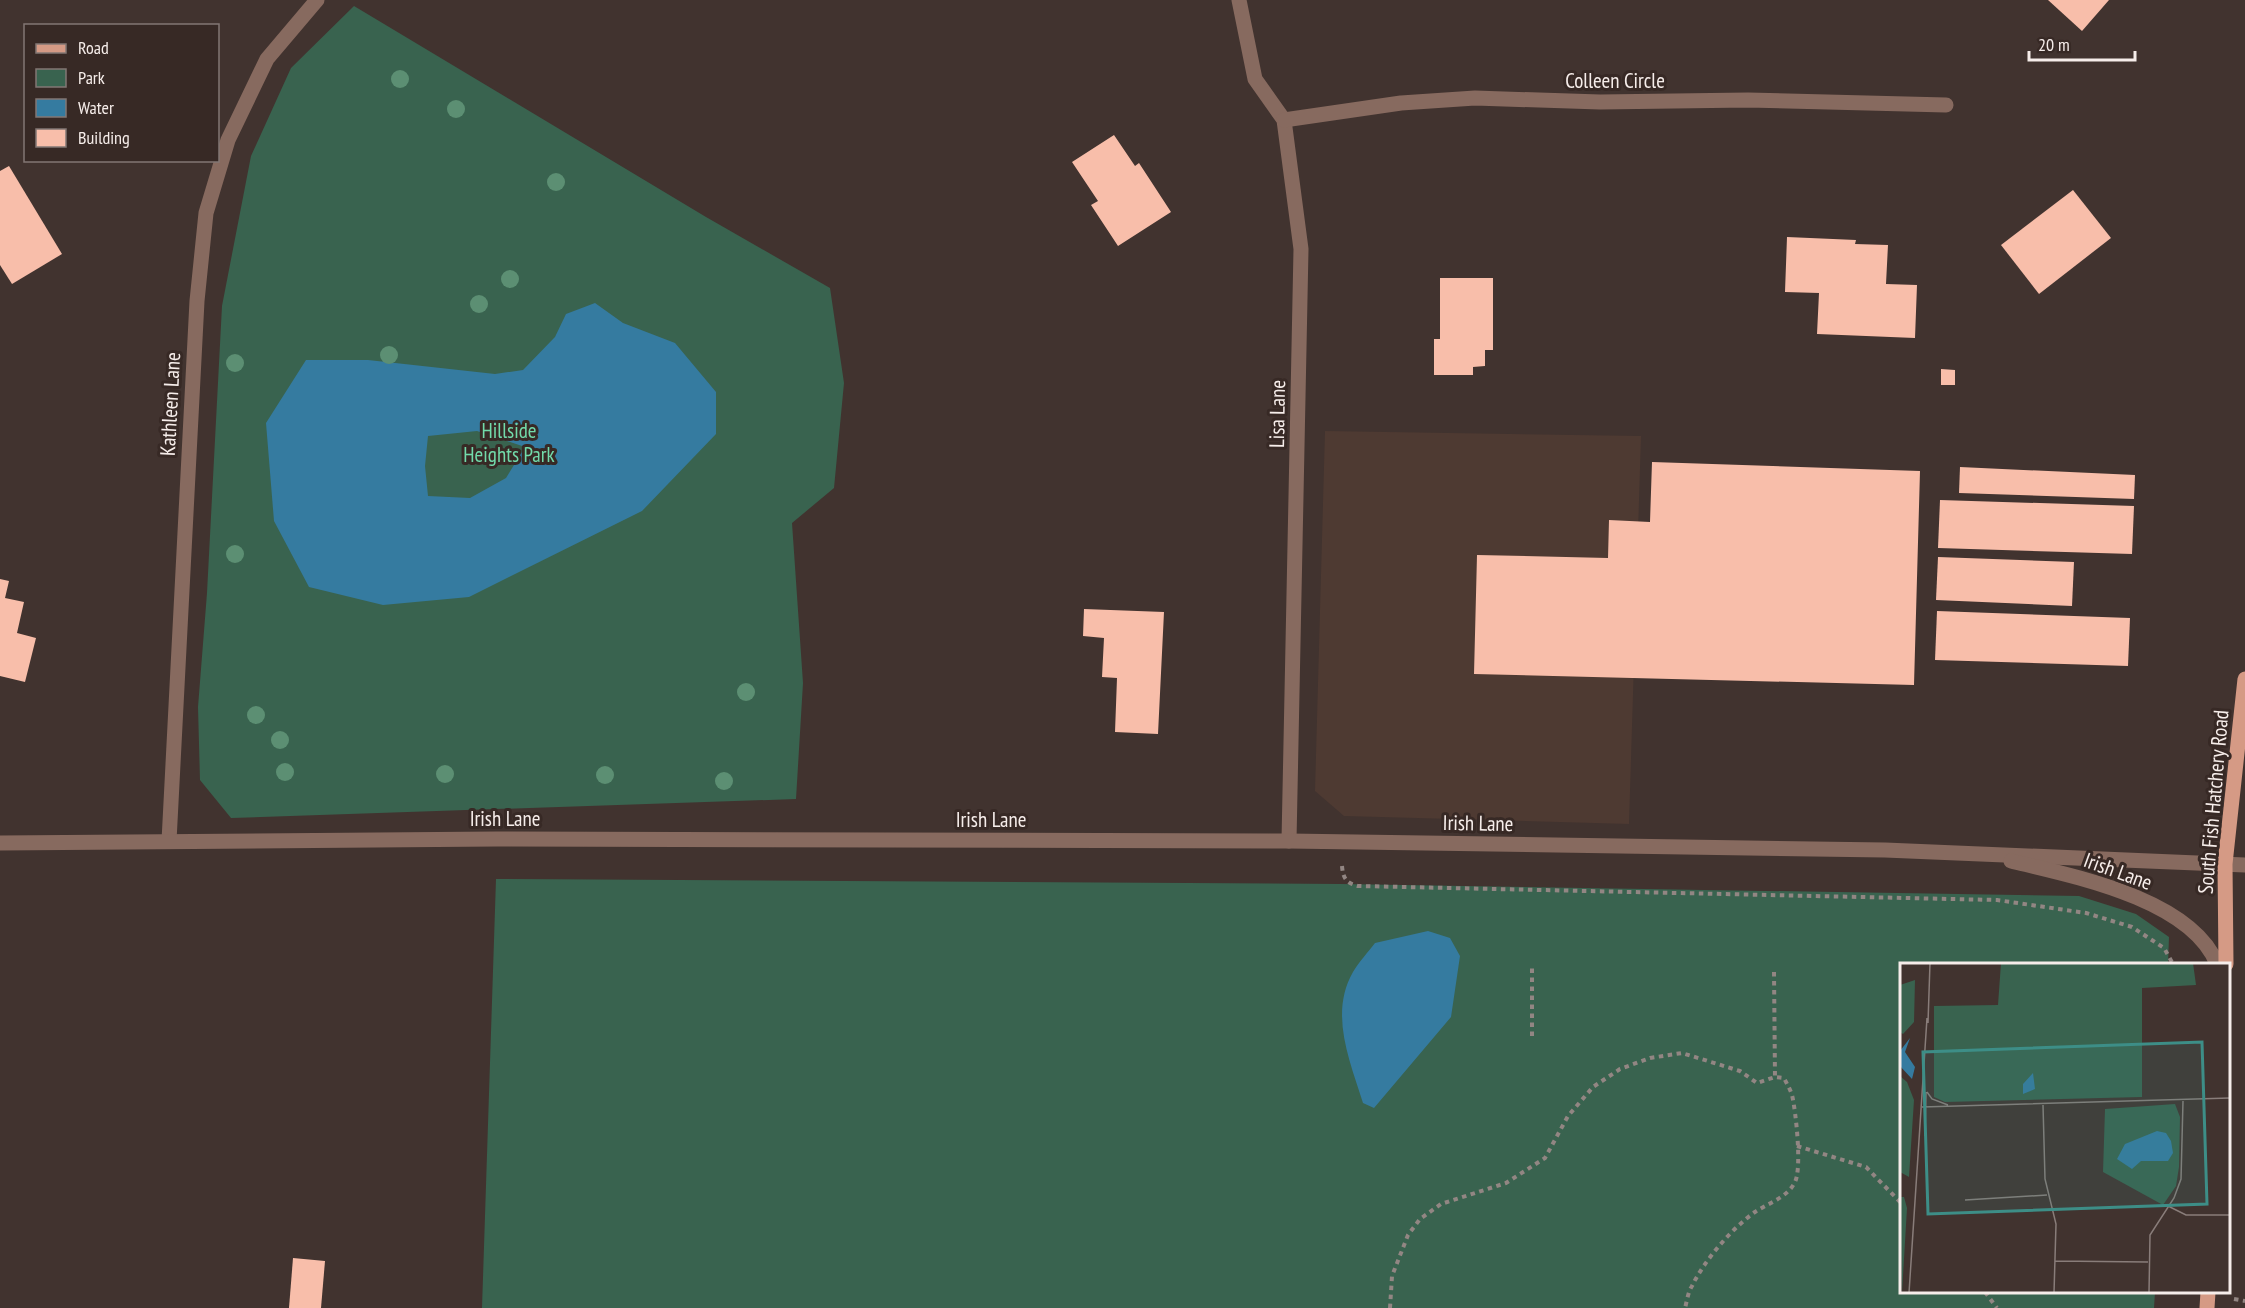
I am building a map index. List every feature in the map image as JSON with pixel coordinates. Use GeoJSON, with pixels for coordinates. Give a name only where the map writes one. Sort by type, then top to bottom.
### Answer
{"type":"FeatureCollection","features":[{"type":"Feature","properties":{"kind":"main road","name":"South Fish Hatchery Road"},"geometry":{"type":"LineString","coordinates":[[2226,963],[2225,864],[2245,678]]}},
{"type":"Feature","properties":{"kind":"main road"},"geometry":{"type":"LineString","coordinates":[[2207,1308],[2208,1293]]}},
{"type":"Feature","properties":{"kind":"street","name":"Lisa Lane"},"geometry":{"type":"LineString","coordinates":[[1239,0],[1256,79],[1284,120],[1301,249],[1289,841]]}},
{"type":"Feature","properties":{"kind":"street","name":"Kathleen Lane"},"geometry":{"type":"LineString","coordinates":[[169,842],[195,323],[206,213],[228,140],[267,59],[315,1]]}},
{"type":"Feature","properties":{"kind":"street","name":"Colleen Circle"},"geometry":{"type":"LineString","coordinates":[[1284,120],[1401,103],[1476,98],[1600,102],[1748,100],[1947,105]]}},
{"type":"Feature","properties":{"kind":"street","name":"Irish Lane"},"geometry":{"type":"LineString","coordinates":[[0,843],[485,839],[1289,841],[1885,850],[2245,865]]}},
{"type":"Feature","properties":{"kind":"street","name":"Irish Lane"},"geometry":{"type":"LineString","coordinates":[[1982,854],[2079,878],[2144,900],[2198,934],[2216,963]]}},
{"type":"Feature","properties":{"kind":"path"},"geometry":{"type":"LineString","coordinates":[[1342,842],[1344,877],[1349,884],[1358,886],[1997,900],[2086,912],[2132,927],[2164,948],[2172,963]]}},
{"type":"Feature","properties":{"kind":"path"},"geometry":{"type":"LineString","coordinates":[[1532,968],[1532,1036]]}},
{"type":"Feature","properties":{"kind":"path"},"geometry":{"type":"LineString","coordinates":[[1774,972],[1775,1077]]}},
{"type":"Feature","properties":{"kind":"path"},"geometry":{"type":"LineString","coordinates":[[1390,1308],[1392,1275],[1408,1235],[1420,1219],[1441,1204],[1506,1183],[1545,1158],[1568,1116],[1593,1088],[1620,1069],[1650,1058],[1682,1053],[1740,1071],[1757,1083],[1775,1077],[1784,1078],[1791,1093],[1798,1170],[1795,1182],[1786,1194],[1754,1213],[1707,1262],[1691,1287],[1685,1308]]}},
{"type":"Feature","properties":{"kind":"path"},"geometry":{"type":"LineString","coordinates":[[1797,1146],[1866,1167],[1900,1202]]}},
{"type":"Feature","properties":{"kind":"path"},"geometry":{"type":"LineString","coordinates":[[1986,1293],[1997,1308]]}},
{"type":"Feature","properties":{"kind":"shaded area"},"geometry":{"type":"Polygon","coordinates":[[[1325,431],[1641,436],[1629,824],[1344,816],[1315,791],[1325,431]]]}},
{"type":"Feature","properties":{"kind":"green space","name":"Hillside Heights Park"},"geometry":{"type":"Polygon","coordinates":[[[354,6],[706,217],[830,288],[844,383],[834,488],[792,523],[803,683],[796,799],[231,818],[200,780],[198,707],[207,593],[222,306],[251,156],[291,68],[354,6]]]}},
{"type":"Feature","properties":{"kind":"green space"},"geometry":{"type":"Polygon","coordinates":[[[496,879],[1341,884],[2079,896],[2136,914],[2169,937],[2168,963],[1900,963],[1900,1293],[2155,1293],[2154,1308],[482,1308],[496,879]]]}},
{"type":"Feature","properties":{"kind":"water"},"geometry":{"type":"Polygon","coordinates":[[[595,303],[623,323],[675,343],[716,392],[716,434],[642,511],[469,597],[383,605],[309,587],[274,521],[266,423],[306,360],[368,360],[495,374],[523,370],[555,337],[566,314],[595,303]],[[477,431],[428,436],[425,466],[428,496],[470,498],[506,478],[525,447],[477,431]]]}},
{"type":"Feature","properties":{"kind":"water"},"geometry":{"type":"Polygon","coordinates":[[[1428,931],[1450,938],[1460,956],[1451,1017],[1374,1108],[1363,1103],[1344,1038],[1342,1021],[1346,988],[1355,968],[1375,943],[1428,931]]]}},
{"type":"Feature","properties":{"kind":"building"},"geometry":{"type":"Polygon","coordinates":[[[2048,0],[2109,0],[2082,31],[2048,0]]]}},
{"type":"Feature","properties":{"kind":"building"},"geometry":{"type":"Polygon","coordinates":[[[1114,135],[1135,166],[1139,163],[1171,212],[1118,246],[1091,205],[1098,201],[1072,162],[1114,135]]]}},
{"type":"Feature","properties":{"kind":"building"},"geometry":{"type":"Polygon","coordinates":[[[9,166],[62,254],[12,284],[0,265],[0,171],[9,166]]]}},
{"type":"Feature","properties":{"kind":"building"},"geometry":{"type":"Polygon","coordinates":[[[2073,190],[2111,238],[2039,294],[2001,245],[2073,190]]]}},
{"type":"Feature","properties":{"kind":"building"},"geometry":{"type":"Polygon","coordinates":[[[1787,237],[1856,240],[1855,244],[1888,245],[1886,284],[1917,285],[1915,338],[1817,334],[1819,293],[1785,292],[1787,237]]]}},
{"type":"Feature","properties":{"kind":"building"},"geometry":{"type":"Polygon","coordinates":[[[1440,278],[1493,278],[1493,350],[1485,350],[1485,366],[1473,367],[1473,375],[1434,375],[1434,339],[1440,339],[1440,278]]]}},
{"type":"Feature","properties":{"kind":"building"},"geometry":{"type":"Polygon","coordinates":[[[1941,369],[1955,370],[1955,385],[1941,385],[1941,369]]]}},
{"type":"Feature","properties":{"kind":"building"},"geometry":{"type":"Polygon","coordinates":[[[1652,462],[1920,471],[1914,685],[1474,674],[1477,555],[1608,558],[1609,520],[1650,522],[1652,462]]]}},
{"type":"Feature","properties":{"kind":"building"},"geometry":{"type":"Polygon","coordinates":[[[1960,467],[2135,475],[2134,499],[1959,493],[1960,467]]]}},
{"type":"Feature","properties":{"kind":"building"},"geometry":{"type":"Polygon","coordinates":[[[1940,500],[2134,506],[2132,554],[1938,548],[1940,500]]]}},
{"type":"Feature","properties":{"kind":"building"},"geometry":{"type":"Polygon","coordinates":[[[1938,557],[2074,562],[2072,606],[1936,600],[1938,557]]]}},
{"type":"Feature","properties":{"kind":"building"},"geometry":{"type":"Polygon","coordinates":[[[0,579],[9,581],[5,598],[24,602],[17,633],[36,638],[25,682],[0,676],[0,579]]]}},
{"type":"Feature","properties":{"kind":"building"},"geometry":{"type":"Polygon","coordinates":[[[1084,609],[1164,612],[1158,734],[1115,732],[1117,678],[1102,677],[1104,638],[1083,636],[1084,609]]]}},
{"type":"Feature","properties":{"kind":"building"},"geometry":{"type":"Polygon","coordinates":[[[1937,611],[2130,618],[2128,666],[1935,660],[1937,611]]]}},
{"type":"Feature","properties":{"kind":"building"},"geometry":{"type":"Polygon","coordinates":[[[293,1258],[325,1261],[321,1308],[289,1308],[293,1258]]]}}]}
